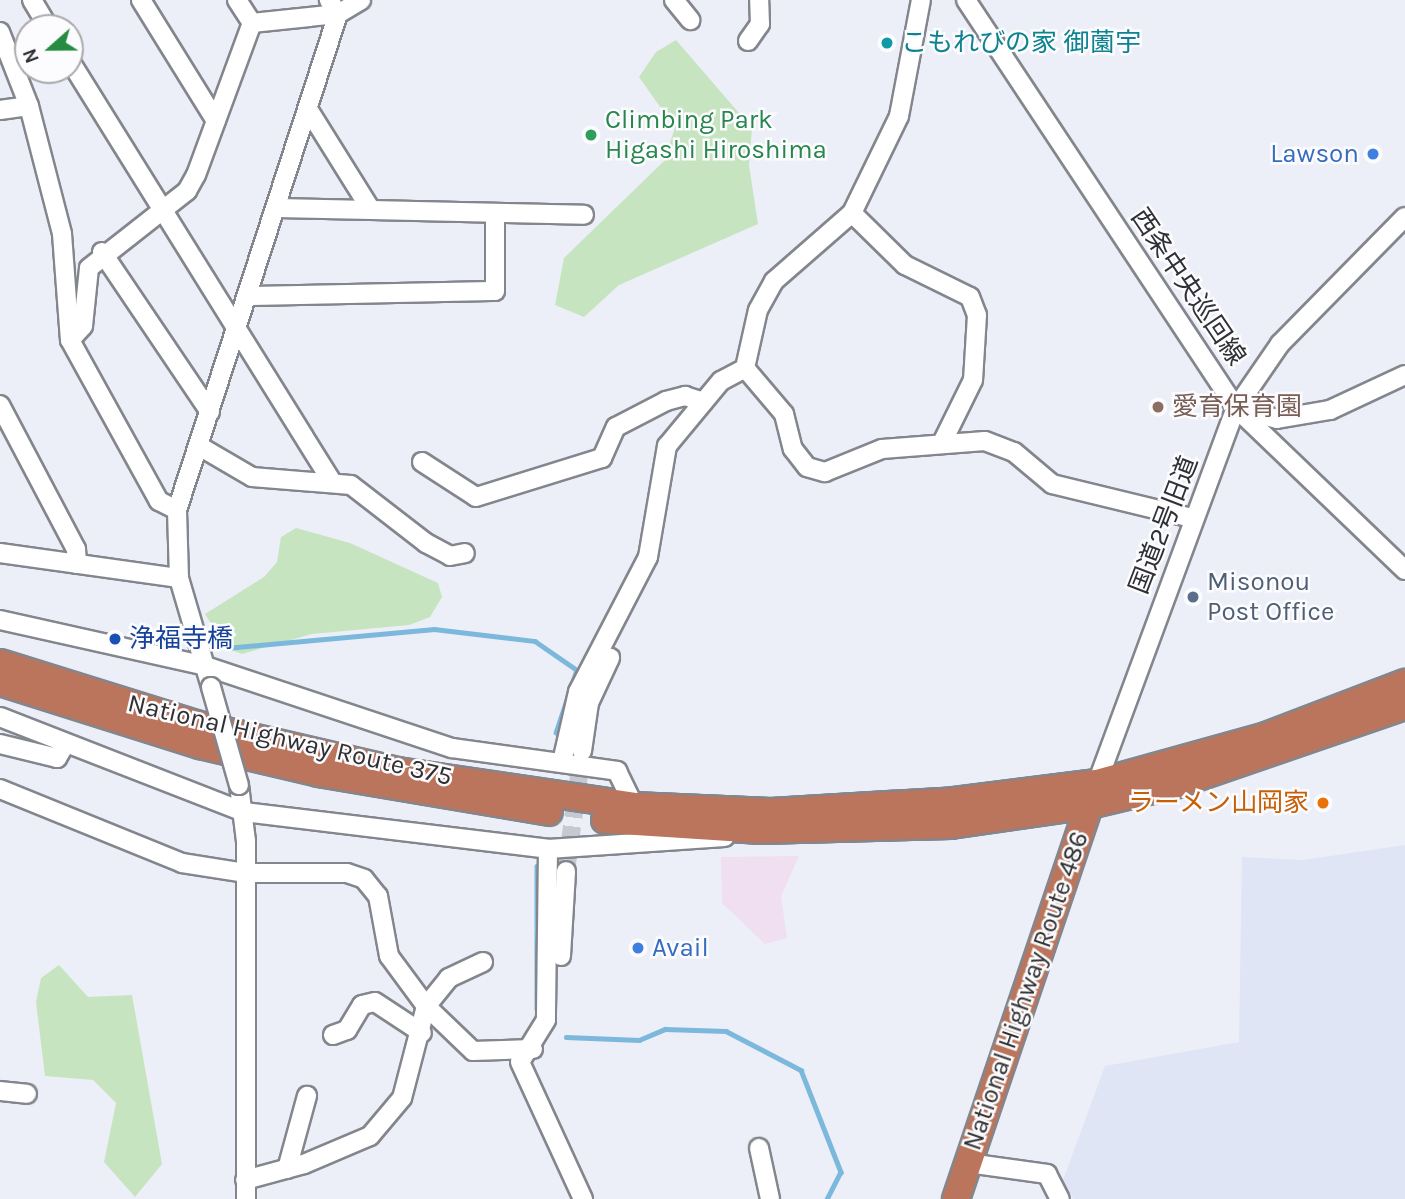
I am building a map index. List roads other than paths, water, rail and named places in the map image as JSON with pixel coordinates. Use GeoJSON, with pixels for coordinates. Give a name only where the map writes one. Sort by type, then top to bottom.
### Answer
{"type":"FeatureCollection","features":[{"type":"Feature","properties":{"kind":"highway","name":"National Highway Route 375"},"geometry":{"type":"LineString","coordinates":[[0,663],[196,724],[398,771],[634,806],[844,811],[1093,794],[1266,736],[1405,683]]}},
{"type":"Feature","properties":{"kind":"highway","name":"National Highway Route 375"},"geometry":{"type":"LineString","coordinates":[[0,682],[200,745],[396,789],[650,825],[740,830],[951,825],[1271,755],[1405,706]]}},
{"type":"Feature","properties":{"kind":"highway","name":"National Highway Route 486"},"geometry":{"type":"LineString","coordinates":[[956,1199],[1093,794]]}},
{"type":"Feature","properties":{"kind":"street"},"geometry":{"type":"LineString","coordinates":[[141,0],[216,121]]}},
{"type":"Feature","properties":{"kind":"street"},"geometry":{"type":"LineString","coordinates":[[237,0],[252,23]]}},
{"type":"Feature","properties":{"kind":"street"},"geometry":{"type":"LineString","coordinates":[[252,23],[361,0]]}},
{"type":"Feature","properties":{"kind":"street"},"geometry":{"type":"LineString","coordinates":[[674,0],[690,20]]}},
{"type":"Feature","properties":{"kind":"street"},"geometry":{"type":"LineString","coordinates":[[748,40],[760,24],[758,0]]}},
{"type":"Feature","properties":{"kind":"street"},"geometry":{"type":"LineString","coordinates":[[562,762],[578,692],[624,609],[648,557],[667,446],[703,402],[745,368],[758,310],[774,281],[852,213],[899,116],[921,0]]}},
{"type":"Feature","properties":{"kind":"street","name":"西条中央巡回線"},"geometry":{"type":"LineString","coordinates":[[966,0],[1236,408],[1405,570]]}},
{"type":"Feature","properties":{"kind":"street"},"geometry":{"type":"LineString","coordinates":[[246,1199],[244,812],[239,785],[179,578],[177,510],[308,109],[334,7]]}},
{"type":"Feature","properties":{"kind":"street"},"geometry":{"type":"LineString","coordinates":[[70,340],[83,326],[89,268],[102,252],[163,211],[191,183],[252,23]]}},
{"type":"Feature","properties":{"kind":"street"},"geometry":{"type":"LineString","coordinates":[[0,32],[29,106],[62,234],[70,340],[159,501],[177,510]]}},
{"type":"Feature","properties":{"kind":"street"},"geometry":{"type":"LineString","coordinates":[[84,84],[332,482]]}},
{"type":"Feature","properties":{"kind":"street"},"geometry":{"type":"LineString","coordinates":[[0,110],[29,106]]}},
{"type":"Feature","properties":{"kind":"street"},"geometry":{"type":"LineString","coordinates":[[308,109],[371,209]]}},
{"type":"Feature","properties":{"kind":"street"},"geometry":{"type":"LineString","coordinates":[[277,208],[371,209],[495,217],[584,215]]}},
{"type":"Feature","properties":{"kind":"street"},"geometry":{"type":"LineString","coordinates":[[852,213],[905,265],[970,297],[977,315],[973,380],[943,440]]}},
{"type":"Feature","properties":{"kind":"street"},"geometry":{"type":"LineString","coordinates":[[249,296],[495,292],[495,217]]}},
{"type":"Feature","properties":{"kind":"street","name":"国道2号旧道"},"geometry":{"type":"LineString","coordinates":[[1093,794],[1192,518],[1236,408],[1280,344],[1405,217]]}},
{"type":"Feature","properties":{"kind":"street"},"geometry":{"type":"LineString","coordinates":[[102,252],[210,412]]}},
{"type":"Feature","properties":{"kind":"street"},"geometry":{"type":"LineString","coordinates":[[745,368],[783,414],[793,449],[807,467],[825,472],[882,449],[943,440],[985,441],[1014,452],[1052,484],[1192,518]]}},
{"type":"Feature","properties":{"kind":"street"},"geometry":{"type":"LineString","coordinates":[[1236,408],[1277,419],[1330,410],[1405,375]]}},
{"type":"Feature","properties":{"kind":"street"},"geometry":{"type":"LineString","coordinates":[[422,462],[476,497],[602,458],[616,427],[666,401],[685,396],[703,402]]}},
{"type":"Feature","properties":{"kind":"street"},"geometry":{"type":"LineString","coordinates":[[0,405],[76,549],[77,564]]}},
{"type":"Feature","properties":{"kind":"street"},"geometry":{"type":"LineString","coordinates":[[200,446],[252,477],[351,485],[426,543],[450,556],[465,553]]}},
{"type":"Feature","properties":{"kind":"street"},"geometry":{"type":"LineString","coordinates":[[0,553],[179,578]]}},
{"type":"Feature","properties":{"kind":"street"},"geometry":{"type":"LineString","coordinates":[[582,751],[589,703],[629,626],[624,609]]}},
{"type":"Feature","properties":{"kind":"street"},"geometry":{"type":"LineString","coordinates":[[0,620],[205,666],[452,748],[545,765],[562,762],[617,771],[634,806]]}},
{"type":"Feature","properties":{"kind":"street"},"geometry":{"type":"LineString","coordinates":[[0,718],[244,812],[548,849],[723,838],[740,830]]}},
{"type":"Feature","properties":{"kind":"street"},"geometry":{"type":"LineString","coordinates":[[0,744],[57,758],[66,743]]}},
{"type":"Feature","properties":{"kind":"street"},"geometry":{"type":"LineString","coordinates":[[0,789],[182,863],[246,873],[347,873],[364,879],[378,896],[389,956],[426,1006],[473,1051],[533,1049]]}},
{"type":"Feature","properties":{"kind":"street"},"geometry":{"type":"LineString","coordinates":[[548,849],[551,976],[547,1020],[533,1049],[520,1062],[583,1199]]}},
{"type":"Feature","properties":{"kind":"street"},"geometry":{"type":"LineString","coordinates":[[551,976],[560,970],[566,871]]}},
{"type":"Feature","properties":{"kind":"street"},"geometry":{"type":"LineString","coordinates":[[245,1180],[286,1169],[348,1146],[389,1118],[422,1033],[426,1006],[449,978],[483,962]]}},
{"type":"Feature","properties":{"kind":"street"},"geometry":{"type":"LineString","coordinates":[[333,1035],[346,1030],[362,1005],[375,1002],[422,1033]]}},
{"type":"Feature","properties":{"kind":"street"},"geometry":{"type":"LineString","coordinates":[[0,1091],[27,1094]]}},
{"type":"Feature","properties":{"kind":"street"},"geometry":{"type":"LineString","coordinates":[[286,1169],[307,1096]]}},
{"type":"Feature","properties":{"kind":"street"},"geometry":{"type":"LineString","coordinates":[[760,1147],[770,1199]]}},
{"type":"Feature","properties":{"kind":"street"},"geometry":{"type":"LineString","coordinates":[[968,1163],[1046,1174],[1059,1199]]}},
{"type":"Feature","properties":{"kind":"waterway"},"geometry":{"type":"LineString","coordinates":[[226,648],[434,629],[535,641],[577,670],[556,733]]}},
{"type":"Feature","properties":{"kind":"waterway"},"geometry":{"type":"LineString","coordinates":[[537,866],[537,1009]]}},
{"type":"Feature","properties":{"kind":"waterway"},"geometry":{"type":"LineString","coordinates":[[566,1037],[639,1040],[665,1029],[726,1031],[801,1070],[841,1172],[827,1199]]}},
{"type":"Feature","properties":{"kind":"tunnel"},"geometry":{"type":"LineString","coordinates":[[566,871],[582,753]]}},
{"type":"Feature","properties":{"kind":"place","name":"こもれびの家 御薗宇"},"geometry":{"type":"Point","coordinates":[887,43]}},
{"type":"Feature","properties":{"kind":"place","name":"Climbing Park Higashi Hiroshima"},"geometry":{"type":"Point","coordinates":[591,135]}},
{"type":"Feature","properties":{"kind":"place","name":"Lawson"},"geometry":{"type":"Point","coordinates":[1373,154]}},
{"type":"Feature","properties":{"kind":"place","name":"愛育保育園"},"geometry":{"type":"Point","coordinates":[1158,407]}},
{"type":"Feature","properties":{"kind":"place","name":"Misonou Post Office"},"geometry":{"type":"Point","coordinates":[1193,597]}},
{"type":"Feature","properties":{"kind":"place","name":"浄福寺橋"},"geometry":{"type":"Point","coordinates":[115,639]}},
{"type":"Feature","properties":{"kind":"place","name":"ラーメン山岡家"},"geometry":{"type":"Point","coordinates":[1323,803]}},
{"type":"Feature","properties":{"kind":"place","name":"Avail"},"geometry":{"type":"Point","coordinates":[638,948]}}]}
